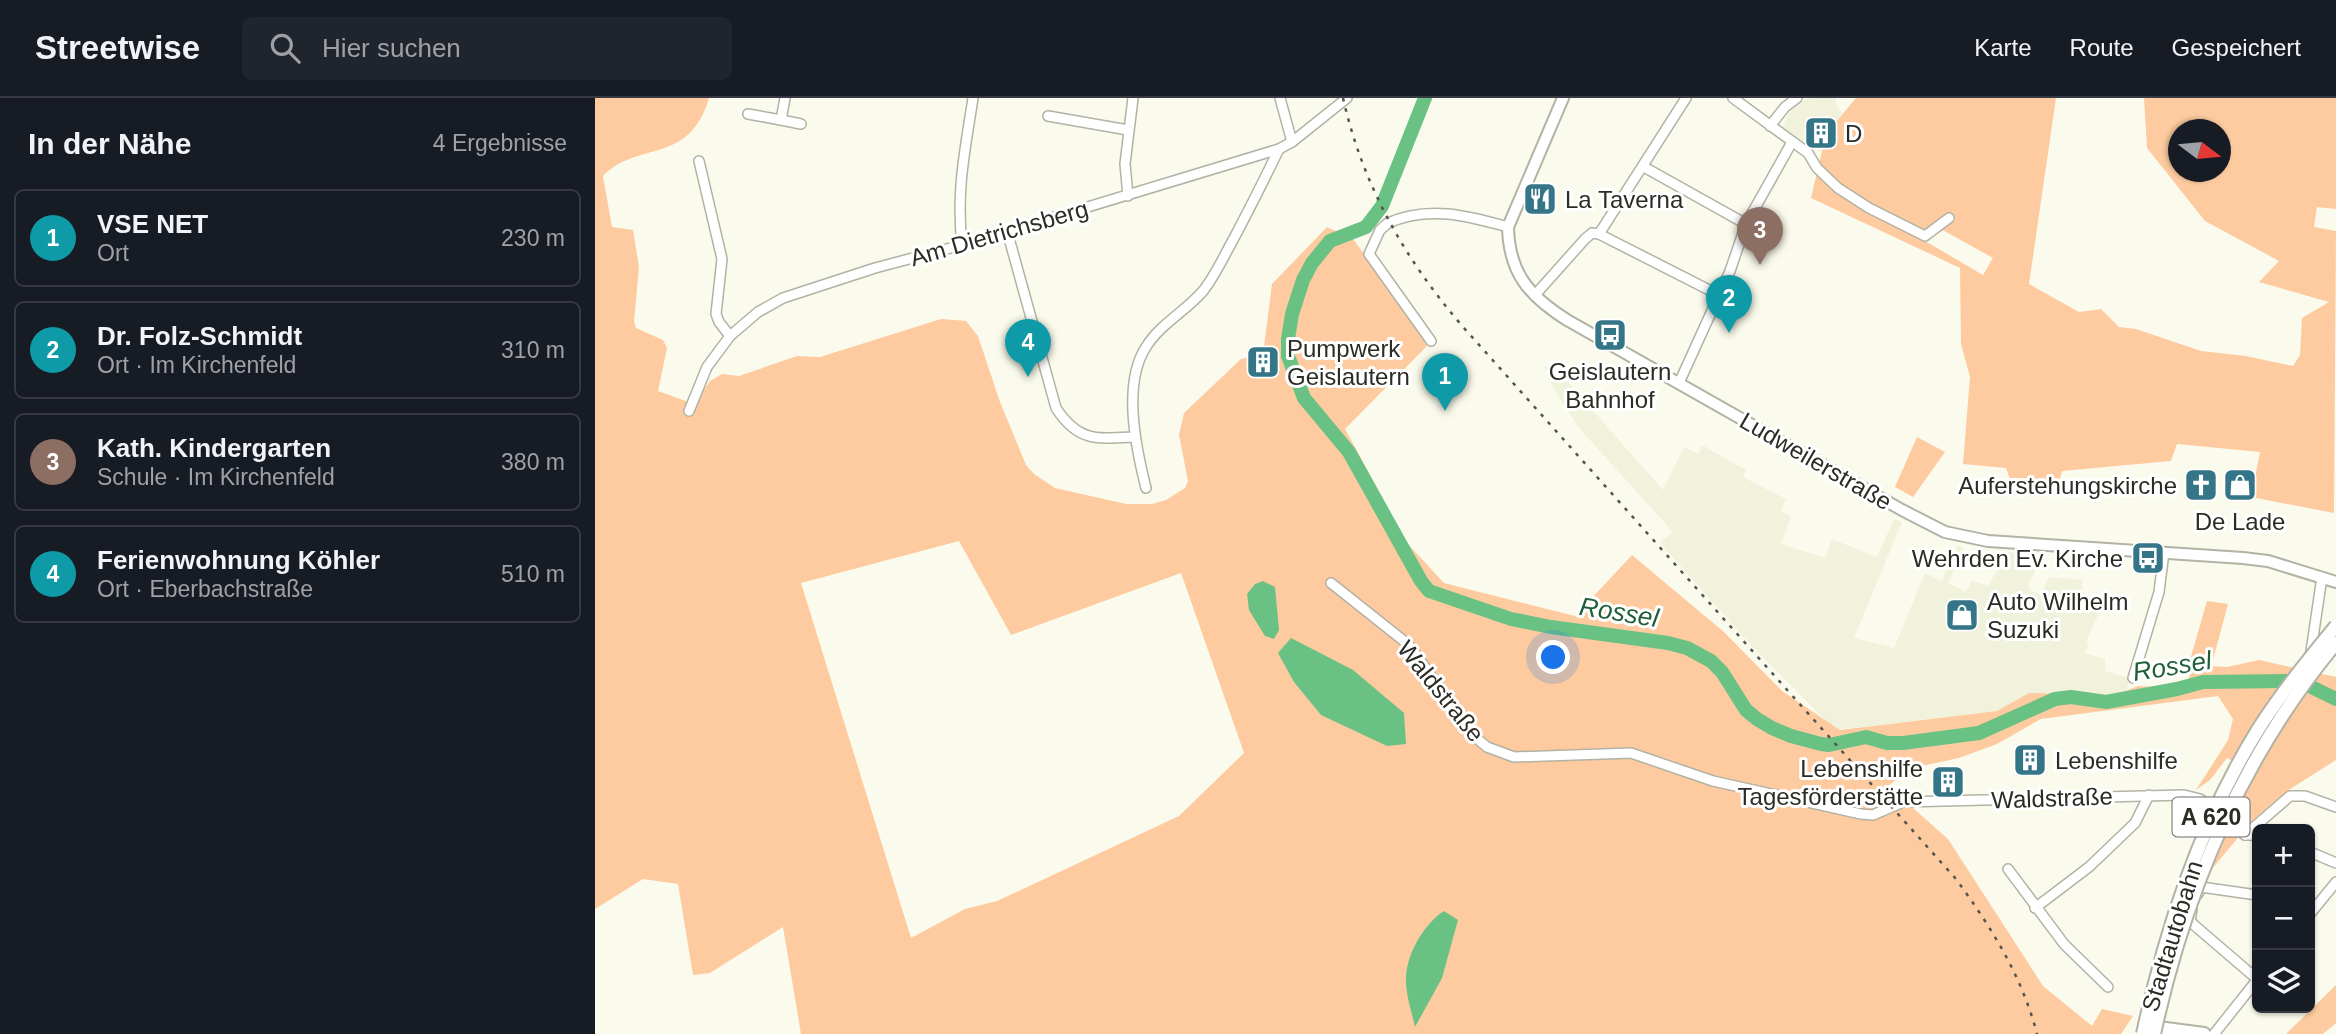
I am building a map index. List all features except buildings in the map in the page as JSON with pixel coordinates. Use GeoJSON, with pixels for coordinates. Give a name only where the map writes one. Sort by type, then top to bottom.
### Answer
{"type":"FeatureCollection","features":[{"type":"Feature","properties":{"kind":"highway","name":"Stadtautobahn"},"geometry":{"type":"LineString","coordinates":[[2141,1034],[2175,913],[2210,820],[2259,728],[2298,672],[2336,626]]}},
{"type":"Feature","properties":{"kind":"highway","name":"A 620"},"geometry":{"type":"LineString","coordinates":[[2154,1034],[2184,917],[2220,827],[2268,738],[2336,643]]}},
{"type":"Feature","properties":{"kind":"highway","name":"A 620"},"geometry":{"type":"LineString","coordinates":[[2141,1034],[2158,1028],[2204,1034]]}},
{"type":"Feature","properties":{"kind":"main road","name":"Ludweilerstraße"},"geometry":{"type":"LineString","coordinates":[[1563,98],[1509,227],[1509,248],[1524,285],[1545,306],[1567,320],[1945,532],[2011,543],[2268,561],[2336,582]]}},
{"type":"Feature","properties":{"kind":"street"},"geometry":{"type":"LineString","coordinates":[[781,120],[785,98]]}},
{"type":"Feature","properties":{"kind":"street"},"geometry":{"type":"LineString","coordinates":[[962,245],[958,214],[959,187],[973,98]]}},
{"type":"Feature","properties":{"kind":"street"},"geometry":{"type":"LineString","coordinates":[[1128,196],[1125,164],[1133,98]]}},
{"type":"Feature","properties":{"kind":"street"},"geometry":{"type":"LineString","coordinates":[[1280,98],[1292,142]]}},
{"type":"Feature","properties":{"kind":"street","name":"Am Dietrichsberg"},"geometry":{"type":"LineString","coordinates":[[689,411],[707,367],[730,336],[758,312],[783,298],[1279,149],[1292,142],[1347,98]]}},
{"type":"Feature","properties":{"kind":"street"},"geometry":{"type":"LineString","coordinates":[[1599,234],[1686,98]]}},
{"type":"Feature","properties":{"kind":"street"},"geometry":{"type":"LineString","coordinates":[[1733,98],[1808,153],[1817,168],[1838,188],[1869,208],[1925,236],[1949,218]]}},
{"type":"Feature","properties":{"kind":"street"},"geometry":{"type":"LineString","coordinates":[[1770,126],[1785,107],[1797,98]]}},
{"type":"Feature","properties":{"kind":"street"},"geometry":{"type":"LineString","coordinates":[[748,114],[801,124]]}},
{"type":"Feature","properties":{"kind":"street"},"geometry":{"type":"LineString","coordinates":[[1048,116],[1128,130]]}},
{"type":"Feature","properties":{"kind":"street"},"geometry":{"type":"LineString","coordinates":[[1679,383],[1719,295],[1746,223],[1792,142]]}},
{"type":"Feature","properties":{"kind":"street"},"geometry":{"type":"LineString","coordinates":[[1146,488],[1134,437],[1135,376],[1145,347],[1203,291],[1279,149]]}},
{"type":"Feature","properties":{"kind":"street"},"geometry":{"type":"LineString","coordinates":[[699,161],[722,259],[716,314],[730,336]]}},
{"type":"Feature","properties":{"kind":"street"},"geometry":{"type":"LineString","coordinates":[[1644,166],[1746,223]]}},
{"type":"Feature","properties":{"kind":"street"},"geometry":{"type":"LineString","coordinates":[[1431,341],[1369,254],[1380,230],[1388,223],[1415,214],[1435,212],[1472,217],[1509,227]]}},
{"type":"Feature","properties":{"kind":"street"},"geometry":{"type":"LineString","coordinates":[[1007,231],[1056,408],[1072,429],[1086,436],[1100,439],[1134,437]]}},
{"type":"Feature","properties":{"kind":"street"},"geometry":{"type":"LineString","coordinates":[[1535,295],[1592,233],[1599,234],[1719,295]]}},
{"type":"Feature","properties":{"kind":"street"},"geometry":{"type":"LineString","coordinates":[[2133,678],[2159,592],[2164,552]]}},
{"type":"Feature","properties":{"kind":"street"},"geometry":{"type":"LineString","coordinates":[[2309,668],[2311,639],[2322,577]]}},
{"type":"Feature","properties":{"kind":"street","name":"Waldstraße"},"geometry":{"type":"LineString","coordinates":[[1331,583],[1409,645],[1474,736],[1487,747],[1514,757],[1631,753],[1713,781],[1873,815],[1903,802],[2184,795],[2200,799],[2245,835]]}},
{"type":"Feature","properties":{"kind":"street"},"geometry":{"type":"LineString","coordinates":[[2035,908],[2089,867],[2135,823],[2149,795]]}},
{"type":"Feature","properties":{"kind":"street"},"geometry":{"type":"LineString","coordinates":[[2245,835],[2290,796],[2305,796],[2336,807]]}},
{"type":"Feature","properties":{"kind":"street"},"geometry":{"type":"LineString","coordinates":[[2245,835],[2252,835]]}},
{"type":"Feature","properties":{"kind":"street"},"geometry":{"type":"LineString","coordinates":[[2315,854],[2336,863]]}},
{"type":"Feature","properties":{"kind":"street"},"geometry":{"type":"LineString","coordinates":[[2008,869],[2064,944],[2108,986]]}},
{"type":"Feature","properties":{"kind":"street"},"geometry":{"type":"LineString","coordinates":[[2315,906],[2336,882]]}},
{"type":"Feature","properties":{"kind":"street"},"geometry":{"type":"LineString","coordinates":[[2252,894],[2201,887],[2190,920],[2252,975]]}},
{"type":"Feature","properties":{"kind":"street"},"geometry":{"type":"LineString","coordinates":[[2214,1034],[2252,985]]}},
{"type":"Feature","properties":{"kind":"shaded area"},"geometry":{"type":"Polygon","coordinates":[[[595,98],[709,98],[700,119],[689,134],[676,143],[617,165],[603,176],[612,227],[633,230],[639,267],[634,321],[636,328],[663,340],[667,348],[658,391],[694,404],[710,381],[722,374],[739,376],[797,356],[820,357],[941,319],[966,321],[978,336],[1000,402],[1026,465],[1034,474],[1055,488],[1126,504],[1152,504],[1166,500],[1185,488],[1188,481],[1179,435],[1184,413],[1241,359],[1263,354],[1272,284],[1327,227],[1353,239],[1395,295],[1427,346],[1345,429],[1407,543],[1444,583],[1575,616],[1632,555],[1724,632],[1782,691],[1840,730],[1997,711],[2029,693],[2116,695],[2138,686],[2178,688],[2187,684],[2193,665],[2227,667],[2259,660],[2336,677],[2336,760],[2287,791],[2251,822],[2207,875],[2255,772],[2227,758],[2210,780],[2196,790],[2228,740],[2233,719],[2218,696],[2041,719],[1997,744],[1959,758],[1912,768],[1888,786],[1948,839],[2043,986],[2092,1026],[2102,1009],[2133,1016],[2121,1034],[801,1034],[783,927],[710,973],[693,975],[678,884],[643,879],[595,909],[595,98]],[[959,541],[801,583],[911,938],[965,909],[997,901],[1179,816],[1244,753],[1181,573],[1011,635],[959,541]]]}},
{"type":"Feature","properties":{"kind":"shaded area"},"geometry":{"type":"Polygon","coordinates":[[[1810,98],[1835,98],[1838,109],[1843,113],[1826,134],[1822,153],[1784,130],[1783,126],[1789,113],[1799,103],[1810,98]]]}},
{"type":"Feature","properties":{"kind":"shaded area"},"geometry":{"type":"Polygon","coordinates":[[[1856,98],[2056,98],[2029,284],[2079,312],[2101,309],[2119,327],[2136,329],[2201,351],[2246,356],[2293,366],[2300,355],[2302,318],[2329,302],[2259,282],[2279,261],[2205,221],[2174,182],[2231,182],[2231,119],[2168,119],[2168,174],[2147,148],[2144,98],[2336,98],[2336,209],[2317,207],[2314,227],[2336,231],[2334,513],[2251,497],[2260,452],[2177,444],[2171,461],[2062,471],[2058,486],[2011,482],[2006,468],[1963,464],[1970,377],[1961,344],[1960,268],[1811,198],[1826,134],[1856,98]],[[1939,228],[1925,241],[1983,275],[1993,258],[1939,228]]]}},
{"type":"Feature","properties":{"kind":"shaded area"},"geometry":{"type":"Polygon","coordinates":[[[1551,363],[1663,490],[1684,447],[1698,454],[1702,445],[1746,470],[1743,477],[1786,499],[1781,511],[1791,517],[1781,544],[1825,558],[1832,539],[1877,557],[1894,519],[1902,522],[1854,638],[1894,648],[1925,573],[1942,581],[1957,546],[1964,548],[1948,583],[1966,592],[1972,580],[1988,586],[1998,569],[1999,551],[2037,555],[2035,571],[2029,583],[2030,590],[2041,595],[2049,577],[2083,580],[2081,592],[2104,602],[2086,642],[2089,644],[2085,653],[2105,659],[2105,671],[2130,678],[2127,690],[2116,695],[2030,693],[1997,711],[1835,730],[1750,644],[1660,543],[1673,532],[1579,428],[1555,391],[1544,367],[1551,363]]]}},
{"type":"Feature","properties":{"kind":"shaded area"},"geometry":{"type":"Polygon","coordinates":[[[1917,437],[1945,452],[1913,497],[1895,487],[1917,437]]]}},
{"type":"Feature","properties":{"kind":"shaded area"},"geometry":{"type":"Polygon","coordinates":[[[1263,581],[1275,587],[1279,630],[1274,639],[1265,636],[1249,610],[1247,594],[1255,584],[1263,581]]]}},
{"type":"Feature","properties":{"kind":"shaded area"},"geometry":{"type":"Polygon","coordinates":[[[2207,601],[2228,604],[2213,660],[2190,660],[2207,601]]]}},
{"type":"Feature","properties":{"kind":"shaded area"},"geometry":{"type":"Polygon","coordinates":[[[1291,638],[1353,670],[1404,713],[1406,744],[1387,746],[1321,715],[1294,682],[1278,653],[1291,638]]]}},
{"type":"Feature","properties":{"kind":"shaded area"},"geometry":{"type":"Polygon","coordinates":[[[1444,911],[1458,920],[1442,978],[1415,1027],[1407,989],[1407,968],[1423,931],[1444,911]]]}},
{"type":"Feature","properties":{"kind":"shaded area"},"geometry":{"type":"Polygon","coordinates":[[[2336,985],[2336,1023],[2323,1034],[2286,1034],[2307,1013],[2315,1013],[2315,1006],[2336,985]]]}},
{"type":"Feature","properties":{"kind":"waterway","name":"Rossel"},"geometry":{"type":"LineString","coordinates":[[1425,98],[1382,206],[1366,227],[1330,241],[1312,263],[1303,280],[1292,314],[1288,356],[1304,398],[1349,452],[1429,591],[1511,619],[1687,648],[1711,661],[1722,672],[1746,710],[1757,719],[1791,736],[1829,745],[1866,737],[1887,743],[1903,743],[1979,733],[2055,699],[2071,697],[2106,702],[2203,682],[2299,681],[2336,699]]}},
{"type":"Feature","properties":{"kind":"railway"},"geometry":{"type":"LineString","coordinates":[[1343,98],[1362,162],[1375,192],[1405,249],[1423,276],[1464,328],[1956,879],[1981,915],[2014,972],[2037,1034]]}},
{"type":"Feature","properties":{"kind":"place","name":"D"},"geometry":{"type":"Point","coordinates":[1821,133]}},
{"type":"Feature","properties":{"kind":"place","name":"La Taverna"},"geometry":{"type":"Point","coordinates":[1540,199]}},
{"type":"Feature","properties":{"kind":"place","name":"Kath. Kindergarten"},"geometry":{"type":"Point","coordinates":[1760,265]}},
{"type":"Feature","properties":{"kind":"place","name":"Dr. Folz-Schmidt"},"geometry":{"type":"Point","coordinates":[1729,333]}},
{"type":"Feature","properties":{"kind":"place","name":"Geislautern Bahnhof"},"geometry":{"type":"Point","coordinates":[1610,335]}},
{"type":"Feature","properties":{"kind":"place","name":"Pumpwerk Geislautern"},"geometry":{"type":"Point","coordinates":[1263,362]}},
{"type":"Feature","properties":{"kind":"place","name":"Ferienwohnung Köhler"},"geometry":{"type":"Point","coordinates":[1028,377]}},
{"type":"Feature","properties":{"kind":"place","name":"VSE NET"},"geometry":{"type":"Point","coordinates":[1445,411]}},
{"type":"Feature","properties":{"kind":"place","name":"Auferstehungskirche"},"geometry":{"type":"Point","coordinates":[2201,485]}},
{"type":"Feature","properties":{"kind":"place","name":"De Lade"},"geometry":{"type":"Point","coordinates":[2240,485]}},
{"type":"Feature","properties":{"kind":"place","name":"Wehrden Ev. Kirche"},"geometry":{"type":"Point","coordinates":[2148,558]}},
{"type":"Feature","properties":{"kind":"place","name":"Auto Wilhelm Suzuki"},"geometry":{"type":"Point","coordinates":[1962,615]}},
{"type":"Feature","properties":{"kind":"place","name":"Lebenshilfe"},"geometry":{"type":"Point","coordinates":[2030,760]}},
{"type":"Feature","properties":{"kind":"place","name":"Lebenshilfe Tagesförderstätte"},"geometry":{"type":"Point","coordinates":[1948,782]}}]}
